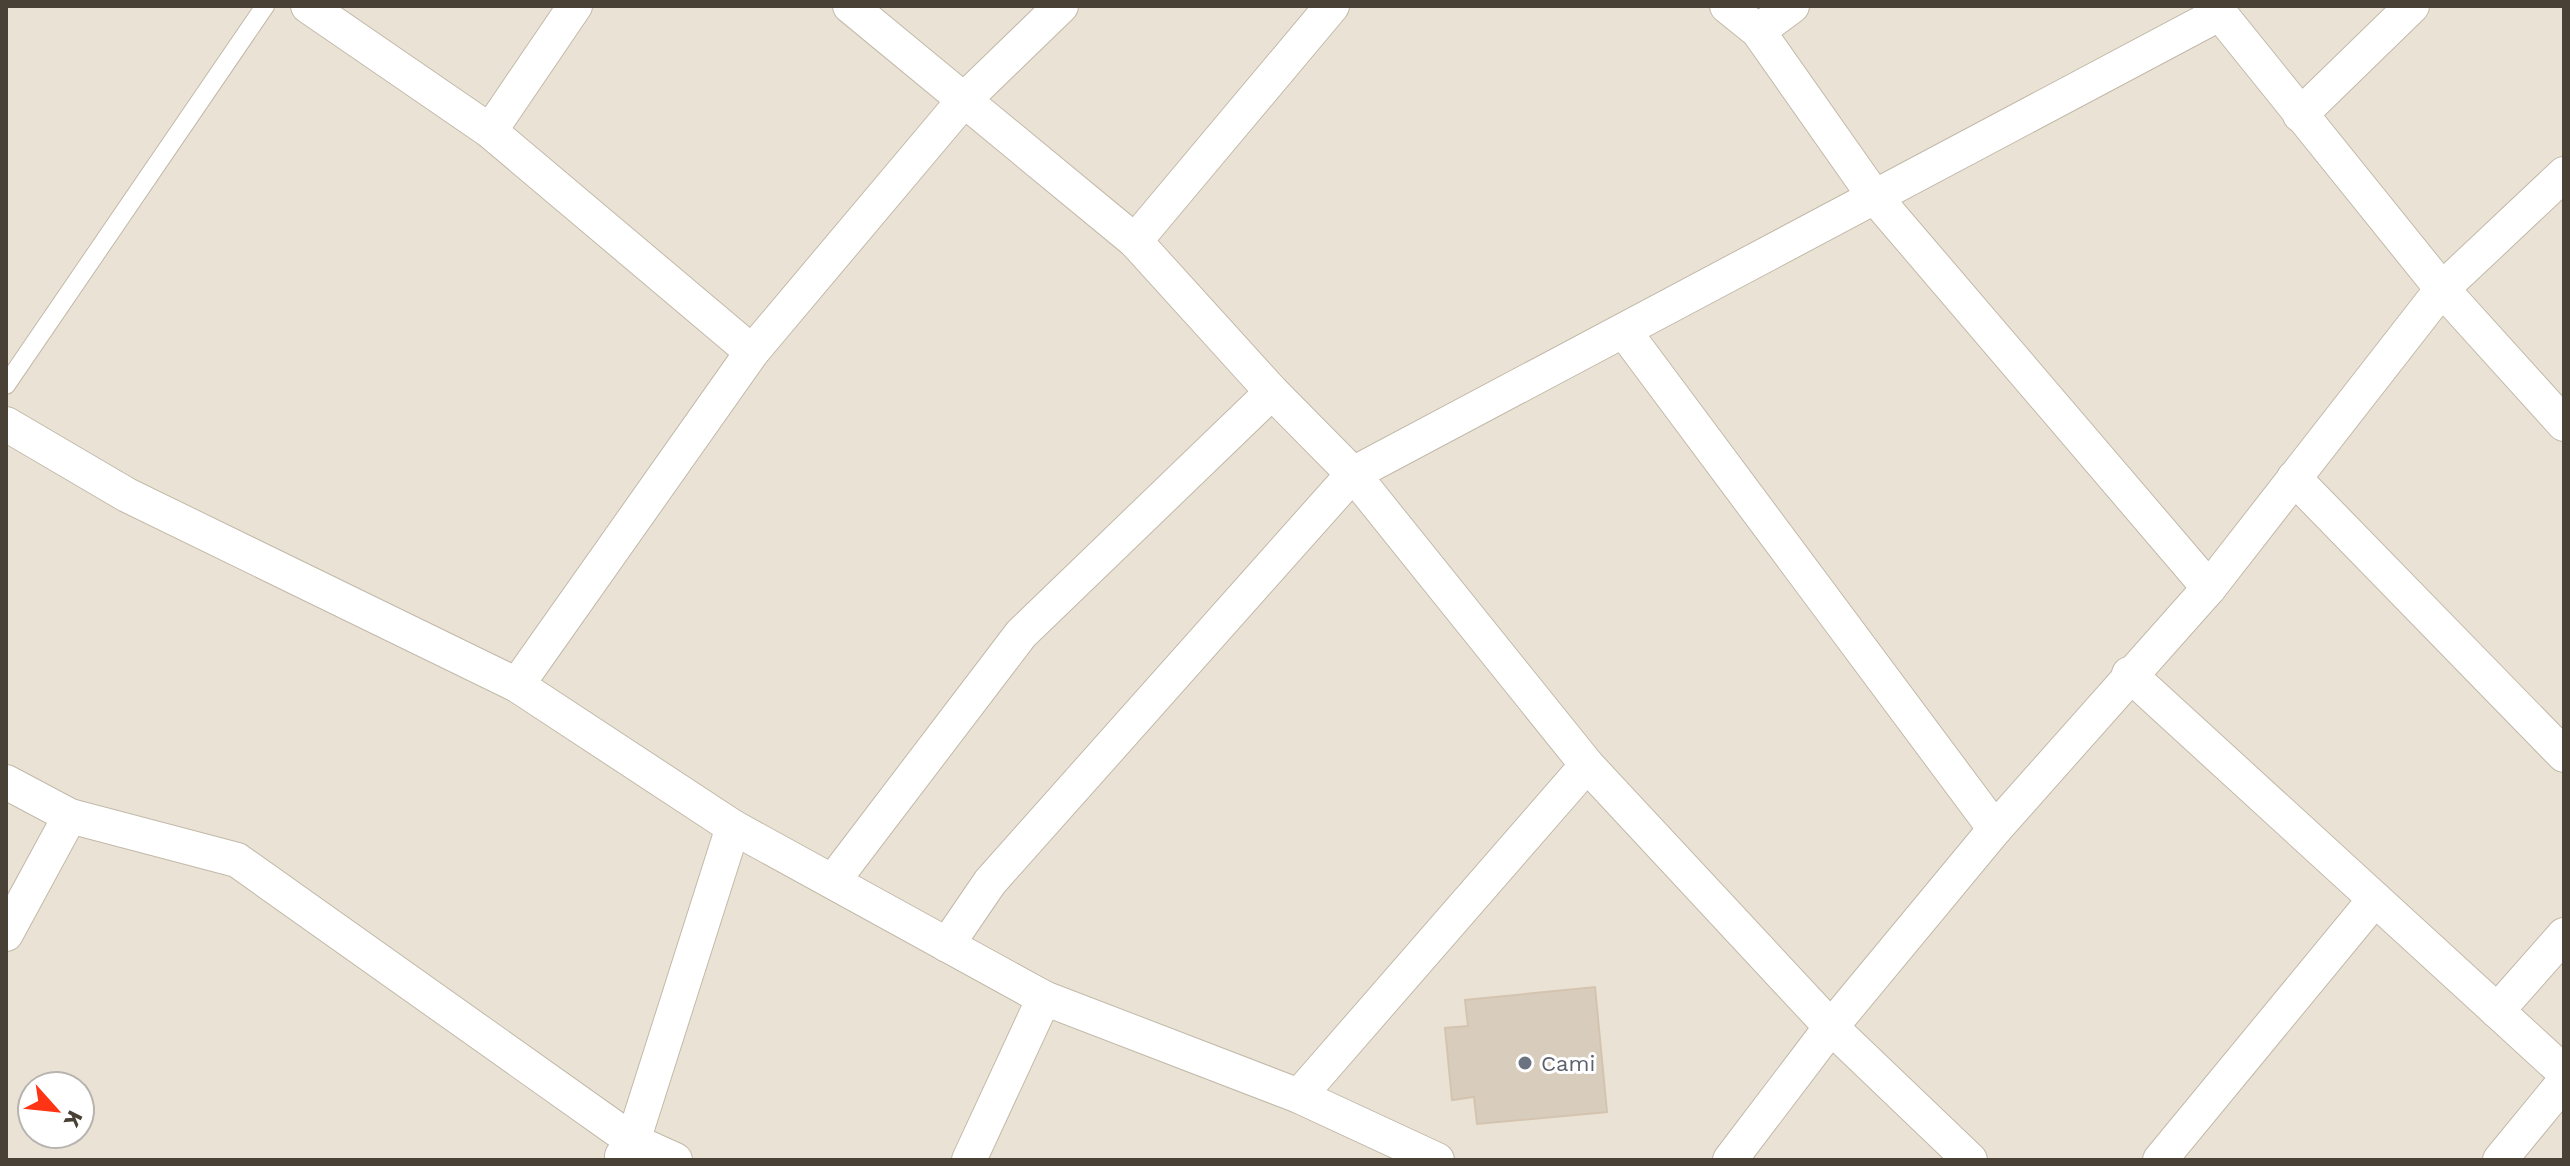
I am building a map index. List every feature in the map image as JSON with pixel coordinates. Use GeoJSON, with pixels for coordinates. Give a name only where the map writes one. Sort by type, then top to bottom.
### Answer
{"type":"FeatureCollection","features":[{"type":"Feature","properties":{"kind":"street"},"geometry":{"type":"LineString","coordinates":[[308,6],[490,131],[752,352]]}},
{"type":"Feature","properties":{"kind":"street"},"geometry":{"type":"LineString","coordinates":[[490,131],[575,6]]}},
{"type":"Feature","properties":{"kind":"street"},"geometry":{"type":"LineString","coordinates":[[850,6],[1135,241],[1272,392],[1353,474],[1587,765],[1831,1027],[1970,1160]]}},
{"type":"Feature","properties":{"kind":"street"},"geometry":{"type":"LineString","coordinates":[[517,685],[752,352],[964,100],[1061,6]]}},
{"type":"Feature","properties":{"kind":"street"},"geometry":{"type":"LineString","coordinates":[[1135,241],[1332,6]]}},
{"type":"Feature","properties":{"kind":"street"},"geometry":{"type":"LineString","coordinates":[[1727,6],[1758,31],[1874,196],[2209,588]]}},
{"type":"Feature","properties":{"kind":"street"},"geometry":{"type":"LineString","coordinates":[[1758,31],[1792,6]]}},
{"type":"Feature","properties":{"kind":"street"},"geometry":{"type":"LineString","coordinates":[[2300,115],[2412,6]]}},
{"type":"Feature","properties":{"kind":"street"},"geometry":{"type":"LineString","coordinates":[[947,945],[990,882],[1353,474],[1624,331],[2215,10],[2442,289],[2564,424]]}},
{"type":"Feature","properties":{"kind":"street"},"geometry":{"type":"LineString","coordinates":[[1730,1160],[1831,1027],[1995,829],[2129,674],[2209,588],[2442,289],[2564,174]]}},
{"type":"Feature","properties":{"kind":"street"},"geometry":{"type":"LineString","coordinates":[[1624,331],[1995,829]]}},
{"type":"Feature","properties":{"kind":"street"},"geometry":{"type":"LineString","coordinates":[[833,881],[1021,634],[1272,392]]}},
{"type":"Feature","properties":{"kind":"street"},"geometry":{"type":"LineString","coordinates":[[6,424],[127,495],[517,685],[733,827],[1044,998],[1299,1096],[1437,1160]]}},
{"type":"Feature","properties":{"kind":"street"},"geometry":{"type":"LineString","coordinates":[[2294,478],[2564,755]]}},
{"type":"Feature","properties":{"kind":"street"},"geometry":{"type":"LineString","coordinates":[[2129,674],[2564,1072]]}},
{"type":"Feature","properties":{"kind":"street"},"geometry":{"type":"LineString","coordinates":[[1299,1096],[1587,765]]}},
{"type":"Feature","properties":{"kind":"street"},"geometry":{"type":"LineString","coordinates":[[6,782],[70,816],[237,860],[626,1150],[675,1160]]}},
{"type":"Feature","properties":{"kind":"street"},"geometry":{"type":"LineString","coordinates":[[6,934],[70,816]]}},
{"type":"Feature","properties":{"kind":"street"},"geometry":{"type":"LineString","coordinates":[[626,1150],[733,827]]}},
{"type":"Feature","properties":{"kind":"street"},"geometry":{"type":"LineString","coordinates":[[2160,1160],[2375,899]]}},
{"type":"Feature","properties":{"kind":"street"},"geometry":{"type":"LineString","coordinates":[[2497,1011],[2564,935]]}},
{"type":"Feature","properties":{"kind":"street"},"geometry":{"type":"LineString","coordinates":[[969,1160],[1044,998]]}},
{"type":"Feature","properties":{"kind":"street"},"geometry":{"type":"LineString","coordinates":[[2500,1160],[2564,1082]]}},
{"type":"Feature","properties":{"kind":"lane"},"geometry":{"type":"LineString","coordinates":[[6,385],[265,6]]}},
{"type":"Feature","properties":{"kind":"shaded area"},"geometry":{"type":"Polygon","coordinates":[[[6,6],[2564,6],[2564,1160],[6,1160],[6,6]]]}},
{"type":"Feature","properties":{"kind":"building","name":"Cami"},"geometry":{"type":"Polygon","coordinates":[[[1595,987],[1607,1112],[1477,1124],[1474,1097],[1452,1100],[1445,1028],[1468,1026],[1465,1000],[1595,987]]]}},
{"type":"Feature","properties":{"kind":"place","name":"Cami"},"geometry":{"type":"Point","coordinates":[1525,1063]}}]}
